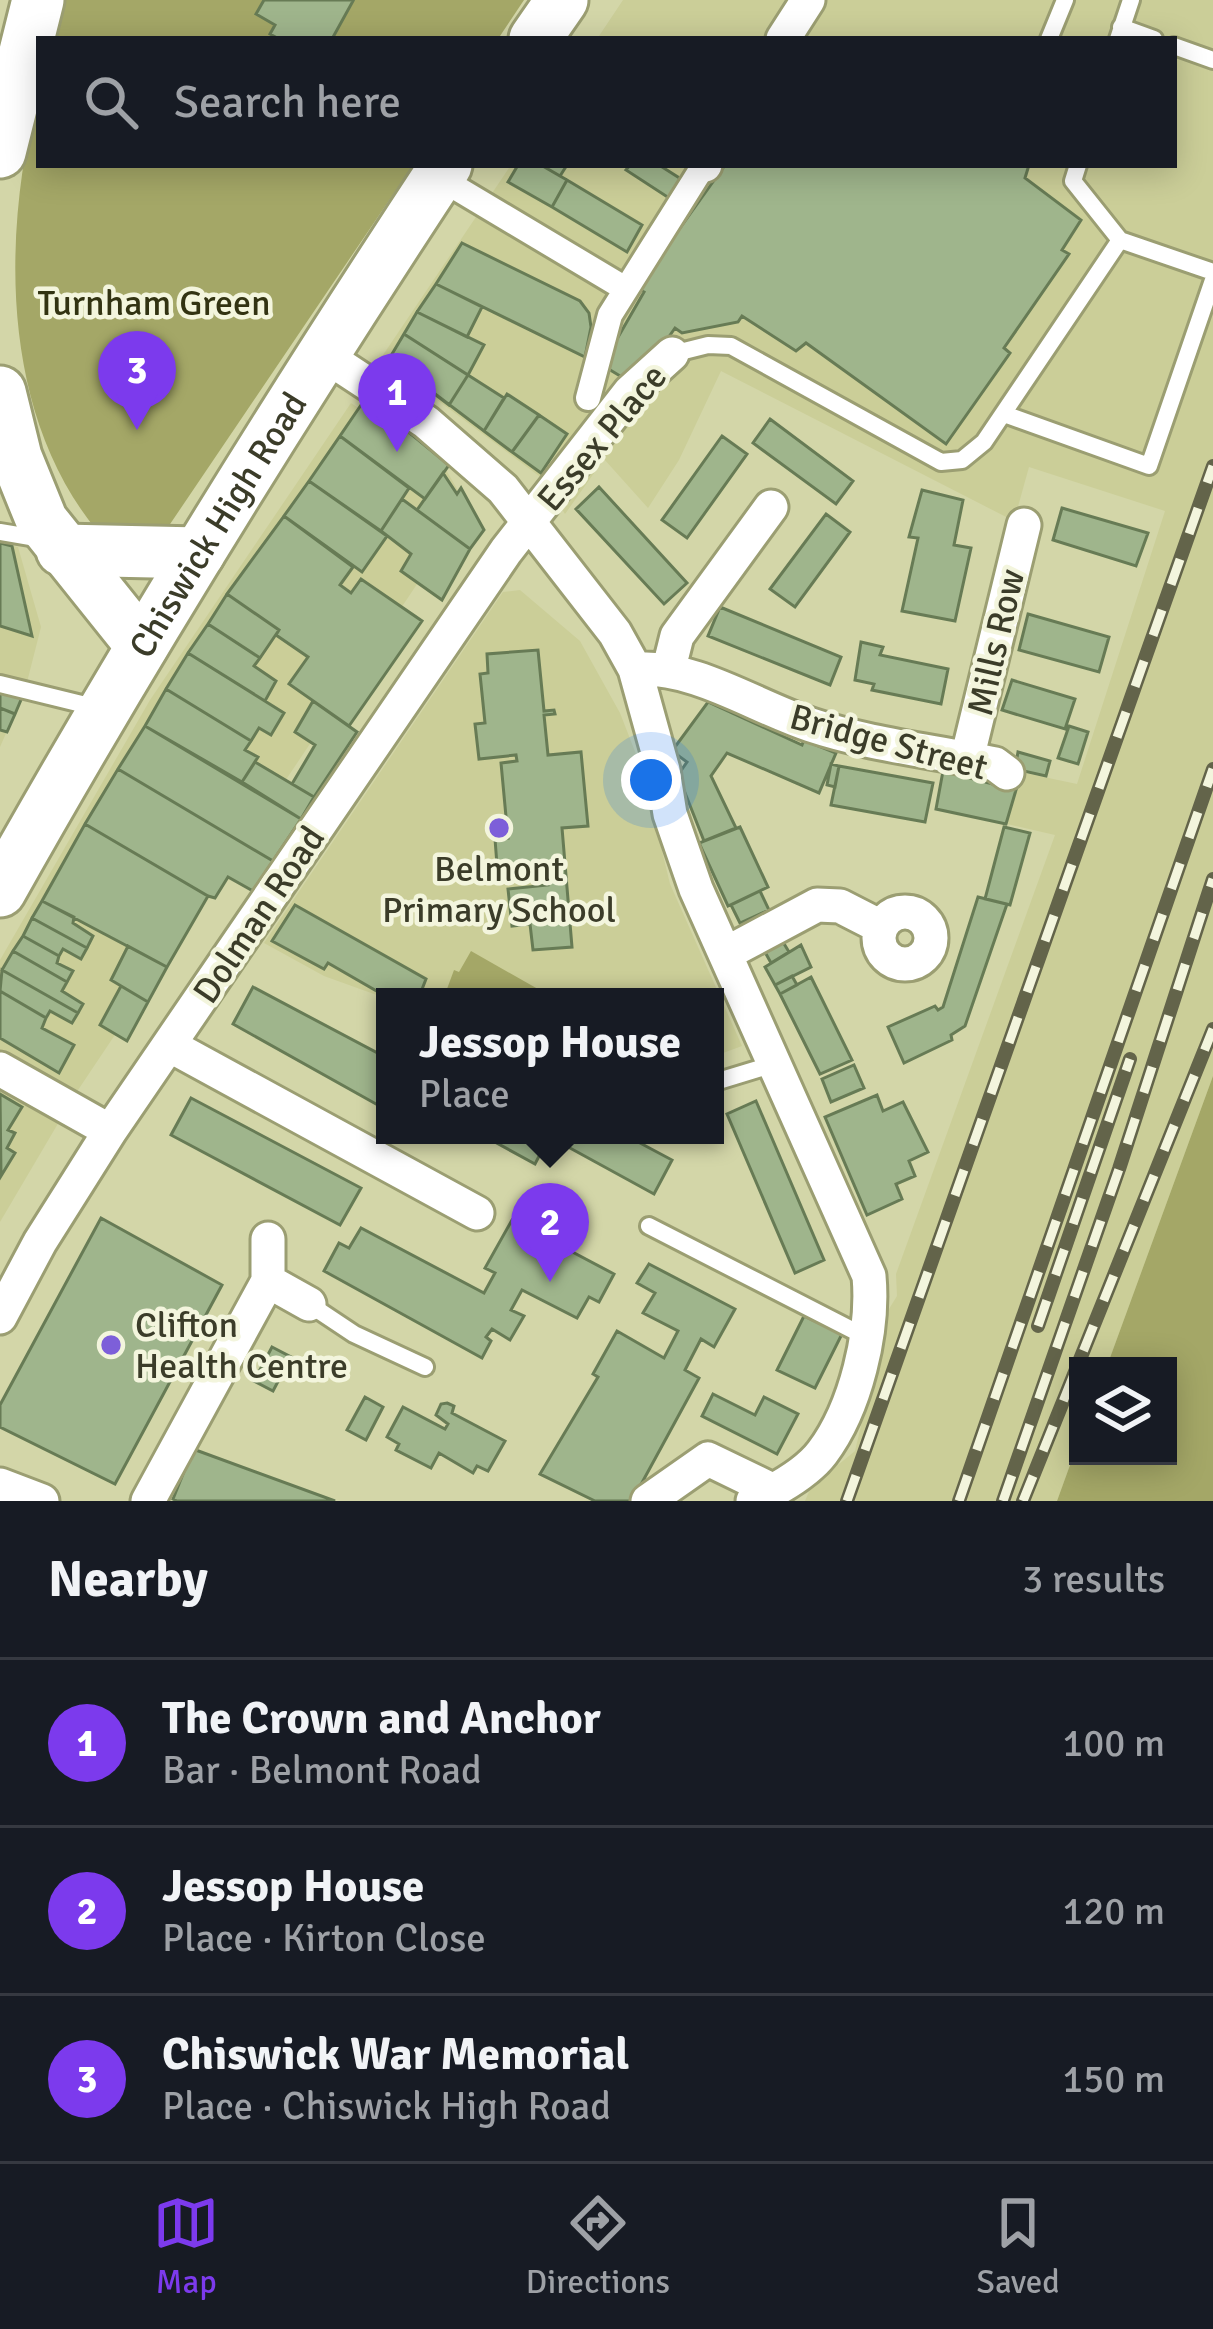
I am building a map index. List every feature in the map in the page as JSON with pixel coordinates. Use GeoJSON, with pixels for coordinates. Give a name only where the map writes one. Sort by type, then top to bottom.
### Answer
{"type":"FeatureCollection","features":[{"type":"Feature","properties":{"kind":"main road"},"geometry":{"type":"LineString","coordinates":[[0,152],[38,0]]}},
{"type":"Feature","properties":{"kind":"main road"},"geometry":{"type":"LineString","coordinates":[[537,36],[562,0]]}},
{"type":"Feature","properties":{"kind":"main road","name":"Chiswick High Road"},"geometry":{"type":"LineString","coordinates":[[7,863],[442,171]]}},
{"type":"Feature","properties":{"kind":"main road"},"geometry":{"type":"LineString","coordinates":[[0,392],[16,457],[42,521],[142,646]]}},
{"type":"Feature","properties":{"kind":"main road"},"geometry":{"type":"LineString","coordinates":[[58,545],[199,553]]}},
{"type":"Feature","properties":{"kind":"street"},"geometry":{"type":"LineString","coordinates":[[785,36],[808,0]]}},
{"type":"Feature","properties":{"kind":"street"},"geometry":{"type":"LineString","coordinates":[[588,398],[610,315],[703,168]]}},
{"type":"Feature","properties":{"kind":"street"},"geometry":{"type":"LineString","coordinates":[[442,171],[624,288]]}},
{"type":"Feature","properties":{"kind":"street","name":"Essex Place"},"geometry":{"type":"LineString","coordinates":[[530,521],[631,392],[672,354]]}},
{"type":"Feature","properties":{"kind":"street"},"geometry":{"type":"LineString","coordinates":[[324,355],[426,422],[503,489],[648,676],[681,850],[727,953],[734,990],[774,1064],[869,1276],[872,1308],[841,1424],[819,1457],[764,1496],[709,1459],[648,1501]]}},
{"type":"Feature","properties":{"kind":"street"},"geometry":{"type":"LineString","coordinates":[[648,676],[771,508]]}},
{"type":"Feature","properties":{"kind":"street","name":"Dolman Road"},"geometry":{"type":"LineString","coordinates":[[0,1317],[9,1280],[530,521]]}},
{"type":"Feature","properties":{"kind":"street","name":"Mills Row"},"geometry":{"type":"LineString","coordinates":[[968,759],[1024,525]]}},
{"type":"Feature","properties":{"kind":"street","name":"Bridge Street"},"geometry":{"type":"LineString","coordinates":[[648,676],[858,738],[995,764],[1007,773]]}},
{"type":"Feature","properties":{"kind":"street"},"geometry":{"type":"LineString","coordinates":[[727,953],[817,905],[840,906],[881,927]]}},
{"type":"Feature","properties":{"kind":"street"},"geometry":{"type":"LineString","coordinates":[[170,1045],[477,1213]]}},
{"type":"Feature","properties":{"kind":"street"},"geometry":{"type":"LineString","coordinates":[[0,1069],[110,1131]]}},
{"type":"Feature","properties":{"kind":"street"},"geometry":{"type":"LineString","coordinates":[[148,1501],[268,1281],[268,1239]]}},
{"type":"Feature","properties":{"kind":"street"},"geometry":{"type":"LineString","coordinates":[[268,1281],[309,1304]]}},
{"type":"Feature","properties":{"kind":"street"},"geometry":{"type":"LineString","coordinates":[[0,1486],[42,1501]]}},
{"type":"Feature","properties":{"kind":"lane"},"geometry":{"type":"LineString","coordinates":[[1050,36],[1065,0]]}},
{"type":"Feature","properties":{"kind":"lane"},"geometry":{"type":"LineString","coordinates":[[1119,33],[1131,0]]}},
{"type":"Feature","properties":{"kind":"lane"},"geometry":{"type":"LineString","coordinates":[[1177,47],[1213,60]]}},
{"type":"Feature","properties":{"kind":"lane"},"geometry":{"type":"LineString","coordinates":[[1004,414],[1149,466],[1213,276],[1120,240],[1073,181],[1077,168]]}},
{"type":"Feature","properties":{"kind":"lane"},"geometry":{"type":"LineString","coordinates":[[672,354],[708,345],[741,350],[941,462],[962,460],[976,452],[1004,414],[1120,240]]}},
{"type":"Feature","properties":{"kind":"lane"},"geometry":{"type":"LineString","coordinates":[[0,532],[58,545]]}},
{"type":"Feature","properties":{"kind":"lane"},"geometry":{"type":"LineString","coordinates":[[0,684],[103,710]]}},
{"type":"Feature","properties":{"kind":"lane"},"geometry":{"type":"LineString","coordinates":[[724,1079],[774,1064]]}},
{"type":"Feature","properties":{"kind":"lane"},"geometry":{"type":"LineString","coordinates":[[649,1226],[864,1336]]}},
{"type":"Feature","properties":{"kind":"lane"},"geometry":{"type":"LineString","coordinates":[[309,1304],[354,1334],[425,1367]]}},
{"type":"Feature","properties":{"kind":"shaded area"},"geometry":{"type":"Polygon","coordinates":[[[623,0],[1213,0],[1213,1076],[1110,1357],[1069,1357],[1070,1465],[1057,1501],[805,1501],[811,1487],[855,1451],[889,1309],[897,1296],[896,1274],[1055,835],[1007,824],[1020,772],[1077,784],[1165,511],[1029,467],[1014,521],[721,371],[679,460],[648,508],[604,459],[565,514],[543,479],[381,358],[509,168],[1177,168],[1177,36],[599,36],[623,0]]]}},
{"type":"Feature","properties":{"kind":"shaded area"},"geometry":{"type":"Polygon","coordinates":[[[351,403],[445,468],[468,508],[76,1093],[0,1222],[0,960],[150,700],[351,403]]]}},
{"type":"Feature","properties":{"kind":"shaded area"},"geometry":{"type":"Polygon","coordinates":[[[0,543],[18,547],[41,627],[25,690],[0,747],[0,543]]]}},
{"type":"Feature","properties":{"kind":"shaded area","name":"Belmont Primary School"},"geometry":{"type":"Polygon","coordinates":[[[520,590],[580,641],[620,713],[643,772],[670,884],[716,988],[376,988],[376,995],[324,976],[264,943],[503,592],[520,590]]]}},
{"type":"Feature","properties":{"kind":"shaded area","name":"Belmont Primary School"},"geometry":{"type":"Polygon","coordinates":[[[724,1006],[742,1046],[724,1053],[724,1006]]]}},
{"type":"Feature","properties":{"kind":"green space"},"geometry":{"type":"Polygon","coordinates":[[[63,0],[524,0],[500,36],[53,36],[63,0]]]}},
{"type":"Feature","properties":{"kind":"green space","name":"Turnham Green"},"geometry":{"type":"Polygon","coordinates":[[[36,104],[36,168],[411,168],[162,536],[94,527],[63,480],[41,428],[17,317],[15,259],[36,104]]]}},
{"type":"Feature","properties":{"kind":"green space"},"geometry":{"type":"Polygon","coordinates":[[[471,951],[536,988],[447,988],[454,970],[459,972],[471,951]]]}},
{"type":"Feature","properties":{"kind":"green space"},"geometry":{"type":"Polygon","coordinates":[[[1213,1076],[1213,1501],[1057,1501],[1070,1465],[1177,1465],[1177,1357],[1110,1357],[1213,1076]]]}},
{"type":"Feature","properties":{"kind":"building"},"geometry":{"type":"Polygon","coordinates":[[[264,0],[353,1],[334,36],[274,36],[270,34],[275,25],[256,14],[264,0]]]}},
{"type":"Feature","properties":{"kind":"building"},"geometry":{"type":"Polygon","coordinates":[[[516,168],[546,168],[567,180],[552,207],[508,182],[516,168]]]}},
{"type":"Feature","properties":{"kind":"building"},"geometry":{"type":"Polygon","coordinates":[[[664,168],[681,179],[669,198],[626,170],[664,168]]]}},
{"type":"Feature","properties":{"kind":"building"},"geometry":{"type":"Polygon","coordinates":[[[723,168],[1028,168],[1025,178],[1081,220],[1062,250],[1069,254],[1004,348],[1010,353],[946,444],[806,343],[796,351],[742,316],[738,322],[682,333],[675,328],[659,351],[625,379],[602,365],[644,292],[637,288],[723,168]]]}},
{"type":"Feature","properties":{"kind":"building"},"geometry":{"type":"Polygon","coordinates":[[[567,180],[642,225],[627,252],[552,207],[567,180]]]}},
{"type":"Feature","properties":{"kind":"building"},"geometry":{"type":"Polygon","coordinates":[[[462,243],[580,301],[589,313],[591,327],[585,357],[436,284],[462,243]]]}},
{"type":"Feature","properties":{"kind":"building"},"geometry":{"type":"Polygon","coordinates":[[[436,284],[482,307],[467,337],[417,312],[436,284]]]}},
{"type":"Feature","properties":{"kind":"building"},"geometry":{"type":"Polygon","coordinates":[[[417,312],[484,345],[468,375],[404,334],[417,312]]]}},
{"type":"Feature","properties":{"kind":"building"},"geometry":{"type":"Polygon","coordinates":[[[417,312],[484,345],[468,375],[504,398],[484,431],[389,359],[417,312]]]}},
{"type":"Feature","properties":{"kind":"building"},"geometry":{"type":"Polygon","coordinates":[[[404,334],[468,375],[449,405],[389,359],[404,334]]]}},
{"type":"Feature","properties":{"kind":"building"},"geometry":{"type":"Polygon","coordinates":[[[507,394],[539,415],[512,452],[484,431],[507,394]]]}},
{"type":"Feature","properties":{"kind":"building"},"geometry":{"type":"Polygon","coordinates":[[[373,403],[449,465],[425,499],[340,436],[361,405],[373,403]]]}},
{"type":"Feature","properties":{"kind":"building"},"geometry":{"type":"Polygon","coordinates":[[[539,415],[567,434],[541,473],[512,452],[539,415]]]}},
{"type":"Feature","properties":{"kind":"building"},"geometry":{"type":"Polygon","coordinates":[[[770,419],[853,481],[836,504],[753,443],[770,419]]]}},
{"type":"Feature","properties":{"kind":"building"},"geometry":{"type":"Polygon","coordinates":[[[340,436],[409,488],[381,531],[309,481],[340,436]]]}},
{"type":"Feature","properties":{"kind":"building"},"geometry":{"type":"Polygon","coordinates":[[[722,436],[747,454],[687,538],[662,520],[722,436]]]}},
{"type":"Feature","properties":{"kind":"building"},"geometry":{"type":"Polygon","coordinates":[[[443,473],[457,494],[461,488],[484,530],[470,549],[417,510],[443,473]]]}},
{"type":"Feature","properties":{"kind":"building"},"geometry":{"type":"Polygon","coordinates":[[[309,481],[387,536],[362,572],[284,516],[309,481]]]}},
{"type":"Feature","properties":{"kind":"building"},"geometry":{"type":"Polygon","coordinates":[[[599,487],[687,583],[664,604],[576,509],[599,487]]]}},
{"type":"Feature","properties":{"kind":"building"},"geometry":{"type":"Polygon","coordinates":[[[922,490],[963,500],[954,545],[971,548],[955,621],[902,611],[918,538],[909,537],[922,490]]]}},
{"type":"Feature","properties":{"kind":"building"},"geometry":{"type":"Polygon","coordinates":[[[402,499],[470,549],[442,600],[401,571],[411,554],[381,531],[402,499]]]}},
{"type":"Feature","properties":{"kind":"building"},"geometry":{"type":"Polygon","coordinates":[[[1062,508],[1148,533],[1136,566],[1053,540],[1062,508]]]}},
{"type":"Feature","properties":{"kind":"building"},"geometry":{"type":"Polygon","coordinates":[[[826,514],[850,532],[795,607],[770,589],[826,514]]]}},
{"type":"Feature","properties":{"kind":"building"},"geometry":{"type":"Polygon","coordinates":[[[284,516],[353,567],[340,585],[351,593],[361,579],[422,621],[349,726],[289,684],[308,657],[227,594],[284,516]]]}},
{"type":"Feature","properties":{"kind":"building"},"geometry":{"type":"Polygon","coordinates":[[[0,543],[12,546],[32,636],[0,626],[0,543]]]}},
{"type":"Feature","properties":{"kind":"building"},"geometry":{"type":"Polygon","coordinates":[[[227,594],[279,630],[260,658],[208,624],[227,594]]]}},
{"type":"Feature","properties":{"kind":"building"},"geometry":{"type":"Polygon","coordinates":[[[720,607],[841,657],[830,685],[708,636],[720,607]]]}},
{"type":"Feature","properties":{"kind":"building"},"geometry":{"type":"Polygon","coordinates":[[[1028,614],[1109,637],[1099,672],[1019,650],[1028,614]]]}},
{"type":"Feature","properties":{"kind":"building"},"geometry":{"type":"Polygon","coordinates":[[[208,624],[260,658],[254,666],[276,681],[265,701],[188,653],[208,624]]]}},
{"type":"Feature","properties":{"kind":"building"},"geometry":{"type":"Polygon","coordinates":[[[861,642],[883,647],[880,655],[948,669],[941,704],[872,690],[874,684],[855,680],[861,642]]]}},
{"type":"Feature","properties":{"kind":"building"},"geometry":{"type":"Polygon","coordinates":[[[538,650],[544,711],[555,714],[544,715],[548,755],[581,752],[588,826],[562,828],[572,947],[533,950],[530,924],[512,926],[508,889],[548,885],[547,873],[498,878],[495,839],[508,838],[501,763],[517,761],[516,755],[479,759],[475,724],[485,723],[480,674],[488,673],[487,654],[538,650]]]}},
{"type":"Feature","properties":{"kind":"building"},"geometry":{"type":"Polygon","coordinates":[[[188,653],[284,713],[271,735],[259,728],[251,741],[166,689],[188,653]]]}},
{"type":"Feature","properties":{"kind":"building"},"geometry":{"type":"Polygon","coordinates":[[[1012,680],[1075,699],[1065,729],[1002,710],[1012,680]]]}},
{"type":"Feature","properties":{"kind":"building"},"geometry":{"type":"Polygon","coordinates":[[[0,689],[23,695],[15,714],[0,708],[0,689]]]}},
{"type":"Feature","properties":{"kind":"building"},"geometry":{"type":"Polygon","coordinates":[[[166,689],[251,741],[245,750],[258,757],[242,782],[145,726],[166,689]]]}},
{"type":"Feature","properties":{"kind":"building"},"geometry":{"type":"Polygon","coordinates":[[[313,701],[357,732],[314,797],[292,784],[315,745],[295,732],[313,701]]]}},
{"type":"Feature","properties":{"kind":"building"},"geometry":{"type":"Polygon","coordinates":[[[708,702],[802,745],[804,740],[836,753],[819,793],[727,753],[711,776],[736,828],[704,841],[678,775],[687,762],[672,751],[708,702]]]}},
{"type":"Feature","properties":{"kind":"building"},"geometry":{"type":"Polygon","coordinates":[[[0,708],[15,714],[7,732],[0,730],[0,708]]]}},
{"type":"Feature","properties":{"kind":"building"},"geometry":{"type":"Polygon","coordinates":[[[145,726],[301,819],[273,861],[118,769],[145,726]]]}},
{"type":"Feature","properties":{"kind":"building"},"geometry":{"type":"Polygon","coordinates":[[[1069,726],[1088,732],[1078,764],[1058,758],[1069,726]]]}},
{"type":"Feature","properties":{"kind":"building"},"geometry":{"type":"Polygon","coordinates":[[[1018,752],[1050,761],[1046,776],[1015,769],[1018,752]]]}},
{"type":"Feature","properties":{"kind":"building"},"geometry":{"type":"Polygon","coordinates":[[[255,762],[314,797],[301,819],[242,782],[255,762]]]}},
{"type":"Feature","properties":{"kind":"building"},"geometry":{"type":"Polygon","coordinates":[[[831,764],[839,766],[835,787],[827,785],[831,764]]]}},
{"type":"Feature","properties":{"kind":"building"},"geometry":{"type":"Polygon","coordinates":[[[839,766],[933,783],[925,822],[831,805],[839,766]]]}},
{"type":"Feature","properties":{"kind":"building"},"geometry":{"type":"Polygon","coordinates":[[[118,769],[273,861],[253,891],[228,877],[215,898],[208,896],[85,824],[118,769]]]}},
{"type":"Feature","properties":{"kind":"building"},"geometry":{"type":"Polygon","coordinates":[[[943,771],[1016,790],[1006,824],[936,809],[943,771]]]}},
{"type":"Feature","properties":{"kind":"building"},"geometry":{"type":"Polygon","coordinates":[[[85,824],[208,896],[167,967],[42,901],[85,824]]]}},
{"type":"Feature","properties":{"kind":"building"},"geometry":{"type":"Polygon","coordinates":[[[740,827],[768,887],[728,906],[699,843],[740,827]]]}},
{"type":"Feature","properties":{"kind":"building"},"geometry":{"type":"Polygon","coordinates":[[[1004,827],[1030,833],[1010,905],[985,899],[1004,827]]]}},
{"type":"Feature","properties":{"kind":"building"},"geometry":{"type":"Polygon","coordinates":[[[760,891],[769,910],[740,923],[731,905],[760,891]]]}},
{"type":"Feature","properties":{"kind":"building"},"geometry":{"type":"Polygon","coordinates":[[[978,897],[1007,904],[965,1026],[951,1035],[952,1040],[904,1063],[888,1027],[935,1006],[943,1007],[978,897]]]}},
{"type":"Feature","properties":{"kind":"building"},"geometry":{"type":"Polygon","coordinates":[[[42,901],[74,917],[73,923],[93,936],[87,948],[32,918],[42,901]]]}},
{"type":"Feature","properties":{"kind":"building"},"geometry":{"type":"Polygon","coordinates":[[[295,905],[426,979],[422,988],[376,991],[328,963],[324,969],[272,941],[295,905]]]}},
{"type":"Feature","properties":{"kind":"building"},"geometry":{"type":"Polygon","coordinates":[[[32,918],[87,948],[81,959],[63,949],[59,956],[23,936],[32,918]]]}},
{"type":"Feature","properties":{"kind":"building"},"geometry":{"type":"Polygon","coordinates":[[[23,936],[59,956],[57,963],[73,971],[67,982],[13,951],[23,936]]]}},
{"type":"Feature","properties":{"kind":"building"},"geometry":{"type":"Polygon","coordinates":[[[783,942],[789,952],[771,963],[765,952],[783,942]]]}},
{"type":"Feature","properties":{"kind":"building"},"geometry":{"type":"Polygon","coordinates":[[[801,945],[811,967],[775,985],[765,967],[801,945]]]}},
{"type":"Feature","properties":{"kind":"building"},"geometry":{"type":"Polygon","coordinates":[[[128,946],[167,967],[148,1002],[111,980],[128,946]]]}},
{"type":"Feature","properties":{"kind":"building"},"geometry":{"type":"Polygon","coordinates":[[[13,951],[67,982],[62,991],[83,1004],[78,1013],[2,970],[13,951]]]}},
{"type":"Feature","properties":{"kind":"building"},"geometry":{"type":"Polygon","coordinates":[[[2,970],[78,1013],[72,1023],[50,1011],[46,1018],[0,991],[2,970]]]}},
{"type":"Feature","properties":{"kind":"building"},"geometry":{"type":"Polygon","coordinates":[[[792,976],[797,985],[780,994],[775,985],[792,976]]]}},
{"type":"Feature","properties":{"kind":"building"},"geometry":{"type":"Polygon","coordinates":[[[811,977],[852,1060],[820,1074],[780,994],[811,977]]]}},
{"type":"Feature","properties":{"kind":"building"},"geometry":{"type":"Polygon","coordinates":[[[121,986],[148,1002],[127,1041],[100,1025],[121,986]]]}},
{"type":"Feature","properties":{"kind":"building"},"geometry":{"type":"Polygon","coordinates":[[[253,987],[376,1052],[376,1104],[233,1024],[253,987]]]}},
{"type":"Feature","properties":{"kind":"building"},"geometry":{"type":"Polygon","coordinates":[[[0,991],[46,1018],[42,1028],[74,1045],[59,1073],[0,1038],[0,991]]]}},
{"type":"Feature","properties":{"kind":"building"},"geometry":{"type":"Polygon","coordinates":[[[854,1065],[864,1088],[831,1102],[822,1079],[854,1065]]]}},
{"type":"Feature","properties":{"kind":"building"},"geometry":{"type":"Polygon","coordinates":[[[0,1094],[22,1107],[8,1130],[15,1133],[7,1148],[15,1153],[1,1176],[0,1094]]]}},
{"type":"Feature","properties":{"kind":"building"},"geometry":{"type":"Polygon","coordinates":[[[877,1095],[883,1111],[903,1102],[928,1152],[909,1161],[915,1176],[896,1184],[902,1199],[867,1215],[825,1117],[877,1095]]]}},
{"type":"Feature","properties":{"kind":"building"},"geometry":{"type":"Polygon","coordinates":[[[191,1098],[361,1188],[340,1225],[171,1135],[191,1098]]]}},
{"type":"Feature","properties":{"kind":"building"},"geometry":{"type":"Polygon","coordinates":[[[756,1101],[824,1260],[795,1273],[727,1114],[756,1101]]]}},
{"type":"Feature","properties":{"kind":"building"},"geometry":{"type":"Polygon","coordinates":[[[498,1144],[545,1144],[535,1164],[498,1144]]]}},
{"type":"Feature","properties":{"kind":"building"},"geometry":{"type":"Polygon","coordinates":[[[563,1144],[642,1144],[672,1160],[654,1194],[563,1144]]]}},
{"type":"Feature","properties":{"kind":"building","name":"Clifton Health Centre"},"geometry":{"type":"Polygon","coordinates":[[[101,1218],[222,1285],[115,1484],[0,1427],[0,1405],[101,1218]]]}},
{"type":"Feature","properties":{"kind":"building"},"geometry":{"type":"Polygon","coordinates":[[[512,1220],[614,1274],[599,1302],[589,1297],[577,1318],[522,1290],[511,1310],[524,1316],[510,1340],[492,1329],[482,1358],[324,1271],[339,1243],[349,1248],[361,1228],[484,1293],[495,1273],[485,1268],[512,1220]]]}},
{"type":"Feature","properties":{"kind":"building"},"geometry":{"type":"Polygon","coordinates":[[[649,1264],[735,1309],[714,1347],[701,1339],[685,1370],[699,1378],[632,1501],[595,1501],[540,1474],[598,1377],[593,1374],[617,1331],[664,1358],[678,1331],[643,1313],[655,1293],[637,1283],[649,1264]]]}},
{"type":"Feature","properties":{"kind":"building"},"geometry":{"type":"Polygon","coordinates":[[[804,1316],[842,1334],[815,1388],[777,1370],[804,1316]]]}},
{"type":"Feature","properties":{"kind":"building"},"geometry":{"type":"Polygon","coordinates":[[[272,1347],[291,1357],[273,1391],[254,1381],[272,1347]]]}},
{"type":"Feature","properties":{"kind":"building"},"geometry":{"type":"Polygon","coordinates":[[[713,1394],[755,1415],[764,1397],[798,1414],[777,1454],[702,1416],[713,1394]]]}},
{"type":"Feature","properties":{"kind":"building"},"geometry":{"type":"Polygon","coordinates":[[[365,1397],[383,1407],[366,1440],[347,1430],[365,1397]]]}},
{"type":"Feature","properties":{"kind":"building"},"geometry":{"type":"Polygon","coordinates":[[[441,1404],[454,1406],[452,1413],[505,1441],[488,1471],[477,1466],[473,1473],[439,1453],[431,1468],[396,1450],[399,1444],[387,1437],[403,1407],[445,1429],[448,1424],[436,1415],[441,1404]]]}},
{"type":"Feature","properties":{"kind":"building"},"geometry":{"type":"Polygon","coordinates":[[[193,1449],[335,1501],[177,1501],[173,1499],[193,1449]]]}},
{"type":"Feature","properties":{"kind":"railway"},"geometry":{"type":"LineString","coordinates":[[847,1501],[1213,466]]}},
{"type":"Feature","properties":{"kind":"railway"},"geometry":{"type":"LineString","coordinates":[[959,1501],[1213,769]]}},
{"type":"Feature","properties":{"kind":"railway"},"geometry":{"type":"LineString","coordinates":[[1003,1501],[1119,1169],[1213,879]]}},
{"type":"Feature","properties":{"kind":"railway"},"geometry":{"type":"LineString","coordinates":[[1023,1501],[1213,1029]]}},
{"type":"Feature","properties":{"kind":"railway"},"geometry":{"type":"LineString","coordinates":[[1038,1326],[1130,1059]]}},
{"type":"Feature","properties":{"kind":"place","name":"Chiswick War Memorial"},"geometry":{"type":"Point","coordinates":[137,430]}},
{"type":"Feature","properties":{"kind":"place","name":"The Crown and Anchor"},"geometry":{"type":"Point","coordinates":[397,452]}},
{"type":"Feature","properties":{"kind":"place","name":"Belmont Primary School"},"geometry":{"type":"Point","coordinates":[499,828]}},
{"type":"Feature","properties":{"kind":"place","name":"Jessop House"},"geometry":{"type":"Point","coordinates":[550,1282]}},
{"type":"Feature","properties":{"kind":"place","name":"Clifton Health Centre"},"geometry":{"type":"Point","coordinates":[111,1345]}}]}
